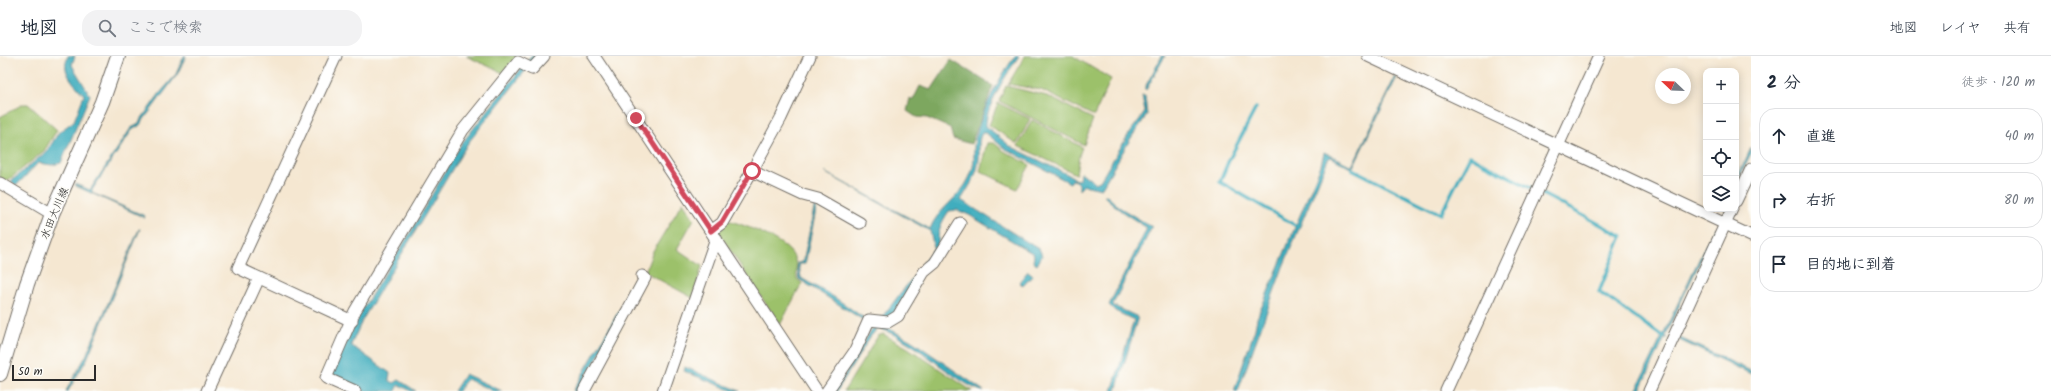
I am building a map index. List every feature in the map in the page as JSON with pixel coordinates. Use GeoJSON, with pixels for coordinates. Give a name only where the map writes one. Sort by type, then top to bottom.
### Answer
{"type":"FeatureCollection","features":[{"type":"Feature","properties":{"kind":"main road","name":"水田大川線"},"geometry":{"type":"LineString","coordinates":[[0,374],[27,284],[52,214],[102,102],[118,56]]}},
{"type":"Feature","properties":{"kind":"street"},"geometry":{"type":"LineString","coordinates":[[336,56],[238,268],[352,321]]}},
{"type":"Feature","properties":{"kind":"street"},"geometry":{"type":"LineString","coordinates":[[355,391],[326,378],[352,321],[355,311],[463,130],[518,62],[532,69],[544,56]]}},
{"type":"Feature","properties":{"kind":"street"},"geometry":{"type":"LineString","coordinates":[[594,56],[714,234],[817,391]]}},
{"type":"Feature","properties":{"kind":"street"},"geometry":{"type":"LineString","coordinates":[[663,391],[714,234],[752,171],[781,118],[810,56]]}},
{"type":"Feature","properties":{"kind":"street"},"geometry":{"type":"LineString","coordinates":[[1368,56],[1751,236]]}},
{"type":"Feature","properties":{"kind":"street"},"geometry":{"type":"LineString","coordinates":[[1446,391],[1600,56]]}},
{"type":"Feature","properties":{"kind":"street"},"geometry":{"type":"LineString","coordinates":[[1739,195],[1751,169]]}},
{"type":"Feature","properties":{"kind":"street"},"geometry":{"type":"LineString","coordinates":[[752,171],[803,195],[818,199],[860,223]]}},
{"type":"Feature","properties":{"kind":"street"},"geometry":{"type":"LineString","coordinates":[[0,183],[52,214]]}},
{"type":"Feature","properties":{"kind":"street"},"geometry":{"type":"LineString","coordinates":[[1648,391],[1731,212]]}},
{"type":"Feature","properties":{"kind":"street"},"geometry":{"type":"LineString","coordinates":[[844,227],[848,216]]}},
{"type":"Feature","properties":{"kind":"street"},"geometry":{"type":"LineString","coordinates":[[827,391],[855,351],[869,320],[888,322],[898,316],[924,272],[935,264],[960,223]]}},
{"type":"Feature","properties":{"kind":"street"},"geometry":{"type":"LineString","coordinates":[[584,391],[645,278],[642,276]]}},
{"type":"Feature","properties":{"kind":"street"},"geometry":{"type":"LineString","coordinates":[[207,391],[259,278]]}},
{"type":"Feature","properties":{"kind":"green space"},"geometry":{"type":"Polygon","coordinates":[[[466,56],[517,56],[503,73],[466,56]]]}},
{"type":"Feature","properties":{"kind":"green space"},"geometry":{"type":"Polygon","coordinates":[[[1025,56],[1073,56],[1111,79],[1094,116],[1041,90],[1008,84],[1025,56]]]}},
{"type":"Feature","properties":{"kind":"green space"},"geometry":{"type":"Polygon","coordinates":[[[951,60],[993,86],[971,144],[953,139],[950,128],[927,118],[916,117],[907,111],[910,98],[913,100],[920,86],[931,90],[951,60]]]}},
{"type":"Feature","properties":{"kind":"green space"},"geometry":{"type":"Polygon","coordinates":[[[1006,86],[1047,96],[1093,119],[1084,145],[999,101],[1006,86]]]}},
{"type":"Feature","properties":{"kind":"green space"},"geometry":{"type":"Polygon","coordinates":[[[998,103],[1030,119],[1017,144],[989,125],[998,103]]]}},
{"type":"Feature","properties":{"kind":"green space"},"geometry":{"type":"Polygon","coordinates":[[[23,104],[28,104],[57,130],[44,151],[6,182],[0,179],[0,117],[23,104]]]}},
{"type":"Feature","properties":{"kind":"green space"},"geometry":{"type":"Polygon","coordinates":[[[1032,120],[1082,147],[1076,174],[1018,146],[1032,120]]]}},
{"type":"Feature","properties":{"kind":"green space"},"geometry":{"type":"Polygon","coordinates":[[[987,143],[994,143],[1004,151],[1030,165],[1017,189],[980,171],[987,143]]]}},
{"type":"Feature","properties":{"kind":"green space"},"geometry":{"type":"Polygon","coordinates":[[[683,202],[694,219],[677,249],[702,266],[693,298],[645,272],[653,251],[683,202]]]}},
{"type":"Feature","properties":{"kind":"green space"},"geometry":{"type":"Polygon","coordinates":[[[728,220],[766,235],[785,247],[795,260],[797,279],[802,283],[780,325],[718,232],[728,220]]]}},
{"type":"Feature","properties":{"kind":"green space"},"geometry":{"type":"Polygon","coordinates":[[[883,334],[908,348],[972,391],[844,391],[878,336],[883,334]]]}},
{"type":"Feature","properties":{"kind":"water"},"geometry":{"type":"Polygon","coordinates":[[[68,56],[75,56],[72,65],[90,95],[61,163],[52,165],[38,163],[16,186],[11,181],[47,151],[59,132],[74,121],[84,95],[69,77],[66,67],[68,56]]]}},
{"type":"Feature","properties":{"kind":"water"},"geometry":{"type":"Polygon","coordinates":[[[184,56],[186,56],[177,75],[139,126],[132,130],[92,190],[92,193],[145,216],[144,219],[143,217],[76,186],[75,184],[90,190],[131,128],[137,125],[160,93],[175,76],[184,56]]]}},
{"type":"Feature","properties":{"kind":"water"},"geometry":{"type":"Polygon","coordinates":[[[531,56],[537,56],[468,143],[363,319],[351,345],[390,373],[389,380],[394,383],[399,380],[416,391],[411,391],[399,385],[396,391],[364,391],[334,378],[332,372],[360,313],[407,238],[461,144],[531,56]]]}},
{"type":"Feature","properties":{"kind":"water"},"geometry":{"type":"Polygon","coordinates":[[[1015,56],[1019,56],[1003,80],[993,100],[989,109],[986,126],[1010,146],[1073,177],[1073,179],[1079,180],[1080,173],[1082,173],[1095,183],[1100,181],[1130,132],[1145,112],[1142,96],[1145,96],[1147,115],[1131,138],[1101,189],[1084,185],[1079,190],[1079,184],[1076,181],[1072,180],[1070,183],[1004,148],[986,133],[982,133],[979,143],[977,170],[961,200],[1040,250],[1042,256],[1037,265],[1033,262],[1034,255],[1032,253],[969,215],[957,210],[949,211],[944,220],[940,228],[938,238],[939,248],[927,267],[923,263],[934,248],[930,231],[824,172],[930,229],[938,215],[960,192],[969,178],[974,162],[975,139],[986,106],[1002,75],[1015,56]]]}},
{"type":"Feature","properties":{"kind":"water"},"geometry":{"type":"Polygon","coordinates":[[[1162,56],[1165,56],[1146,90],[1144,89],[1162,56]]]}},
{"type":"Feature","properties":{"kind":"water"},"geometry":{"type":"Polygon","coordinates":[[[1395,77],[1397,77],[1352,169],[1331,157],[1328,159],[1283,267],[1238,391],[1234,391],[1255,329],[1257,318],[1321,165],[1324,152],[1352,166],[1395,77]]]}},
{"type":"Feature","properties":{"kind":"water"},"geometry":{"type":"Polygon","coordinates":[[[1751,148],[1751,153],[1739,179],[1739,174],[1751,148]]]}},
{"type":"Feature","properties":{"kind":"water"},"geometry":{"type":"Polygon","coordinates":[[[1106,195],[1119,207],[1152,227],[1113,304],[1114,306],[1138,317],[1116,391],[1112,391],[1134,320],[1115,311],[1109,305],[1147,228],[1121,211],[1104,196],[1106,195]]]}},
{"type":"Feature","properties":{"kind":"water"},"geometry":{"type":"Polygon","coordinates":[[[815,204],[817,205],[805,264],[799,264],[801,278],[834,297],[864,318],[863,320],[799,279],[797,263],[803,262],[815,204]]]}},
{"type":"Feature","properties":{"kind":"water"},"geometry":{"type":"Polygon","coordinates":[[[1714,228],[1716,228],[1670,325],[1666,335],[1667,338],[1665,338],[1640,391],[1636,391],[1714,228]]]}},
{"type":"Feature","properties":{"kind":"water"},"geometry":{"type":"Polygon","coordinates":[[[139,229],[87,359],[68,391],[66,391],[86,356],[139,229]]]}},
{"type":"Feature","properties":{"kind":"water"},"geometry":{"type":"Polygon","coordinates":[[[1028,271],[1033,275],[1023,286],[1019,282],[1028,271]]]}},
{"type":"Feature","properties":{"kind":"water"},"geometry":{"type":"Polygon","coordinates":[[[917,272],[920,274],[895,312],[882,325],[912,341],[984,391],[977,389],[959,379],[904,340],[878,328],[870,337],[837,391],[834,391],[868,335],[917,272]]]}},
{"type":"Feature","properties":{"kind":"water"},"geometry":{"type":"Polygon","coordinates":[[[637,279],[641,281],[578,391],[573,391],[637,279]]]}},
{"type":"Feature","properties":{"kind":"water"},"geometry":{"type":"Polygon","coordinates":[[[1680,338],[1751,371],[1751,374],[1679,340],[1680,338]]]}},
{"type":"Feature","properties":{"kind":"water"},"geometry":{"type":"Polygon","coordinates":[[[685,367],[740,391],[733,391],[684,371],[685,367]]]}},
{"type":"Feature","properties":{"kind":"water"},"geometry":{"type":"Polygon","coordinates":[[[465,374],[502,391],[493,391],[467,379],[458,391],[454,391],[465,374]]]}},
{"type":"Feature","properties":{"kind":"waterway"},"geometry":{"type":"LineString","coordinates":[[1256,108],[1229,160],[1220,182],[1295,225]]}},
{"type":"Feature","properties":{"kind":"waterway"},"geometry":{"type":"LineString","coordinates":[[1352,169],[1441,214],[1470,156],[1622,236],[1599,292],[1662,336]]}},
{"type":"Feature","properties":{"kind":"route"},"geometry":{"type":"LineString","coordinates":[[636,118],[711,231],[722,222],[752,171]]}}]}
